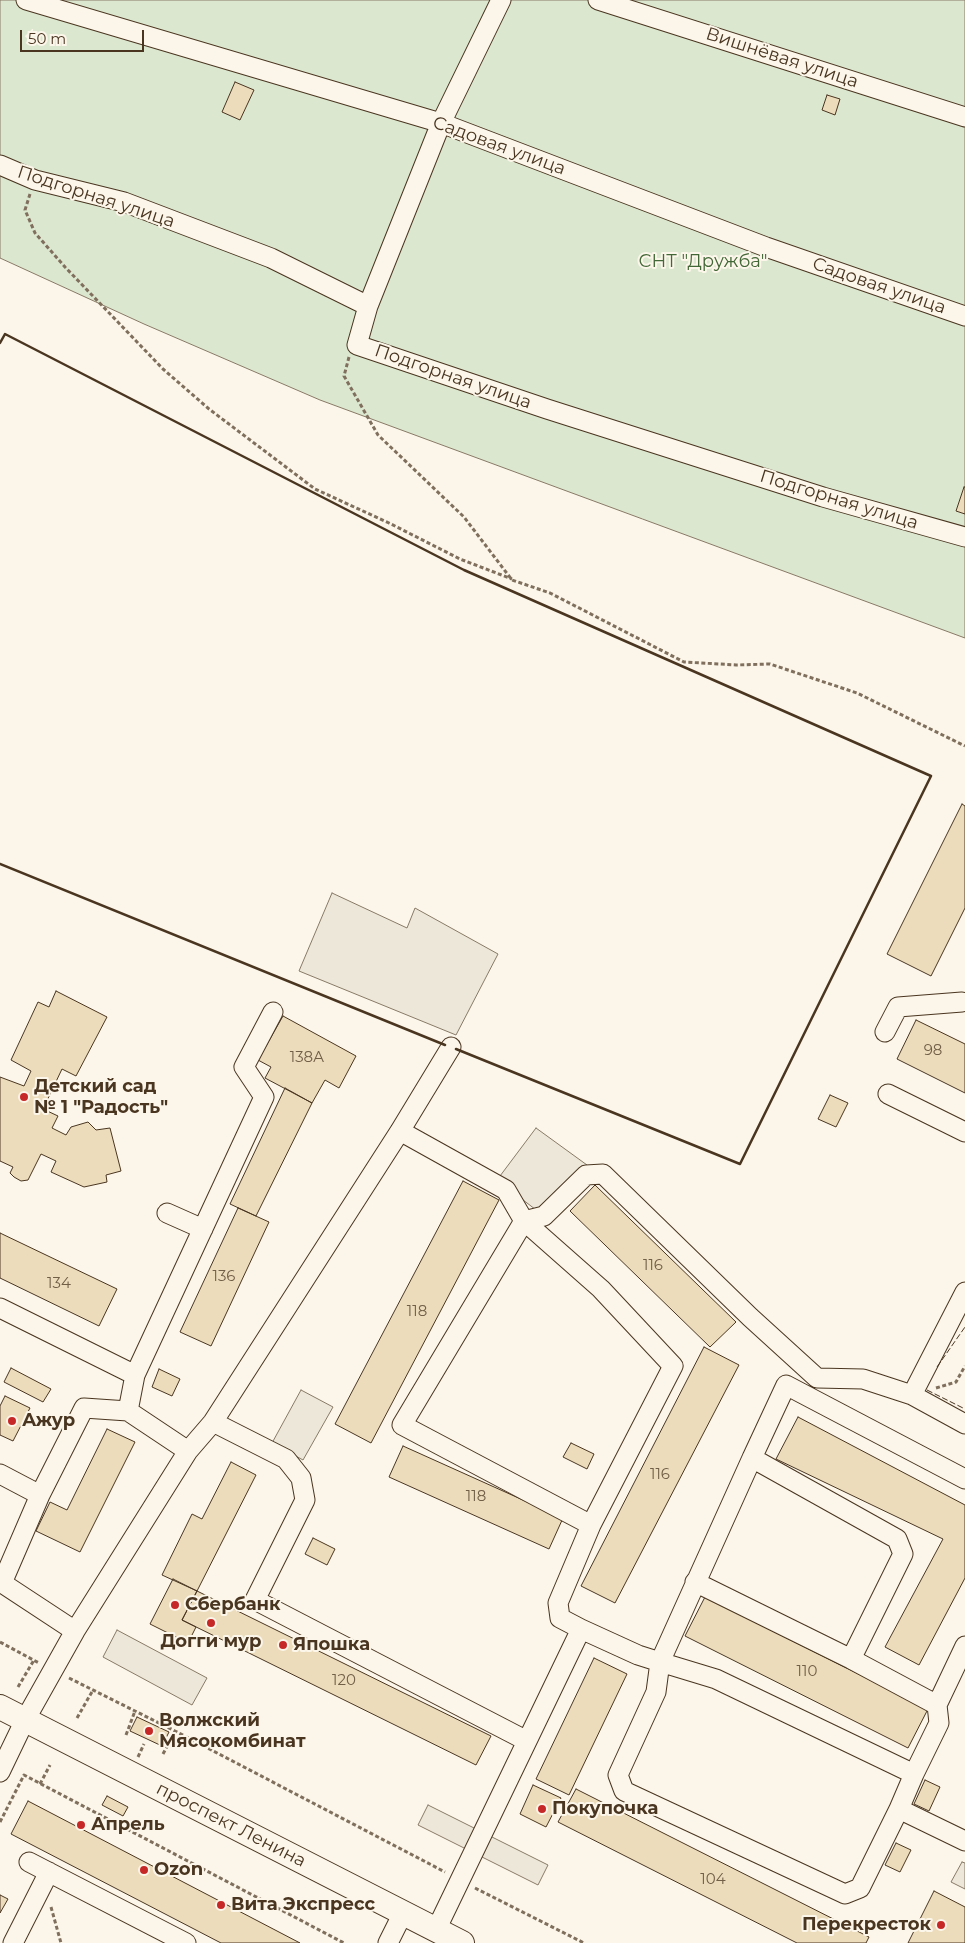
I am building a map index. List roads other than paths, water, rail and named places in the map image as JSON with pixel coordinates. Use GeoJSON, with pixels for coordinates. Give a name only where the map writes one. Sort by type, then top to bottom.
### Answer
{"type":"FeatureCollection","features":[{"type":"Feature","properties":{"kind":"main road","name":"проспект Ленина"},"geometry":{"type":"LineString","coordinates":[[0,1707],[462,1943]]}},
{"type":"Feature","properties":{"kind":"street","name":"Садовая улица"},"geometry":{"type":"LineString","coordinates":[[26,0],[441,123],[766,247],[965,316]]}},
{"type":"Feature","properties":{"kind":"street"},"geometry":{"type":"LineString","coordinates":[[368,306],[441,123],[501,0]]}},
{"type":"Feature","properties":{"kind":"street","name":"Вишнёвая улица"},"geometry":{"type":"LineString","coordinates":[[598,0],[965,116]]}},
{"type":"Feature","properties":{"kind":"street","name":"Подгорная улица"},"geometry":{"type":"LineString","coordinates":[[0,165],[35,180],[124,202],[271,258],[368,306],[357,345],[547,409],[823,497],[965,537]]}},
{"type":"Feature","properties":{"kind":"street"},"geometry":{"type":"LineString","coordinates":[[885,1032],[898,1007],[964,1001]]}},
{"type":"Feature","properties":{"kind":"street"},"geometry":{"type":"LineString","coordinates":[[128,1411],[135,1375],[264,1097],[244,1067],[273,1012]]}},
{"type":"Feature","properties":{"kind":"street"},"geometry":{"type":"LineString","coordinates":[[0,1772],[25,1720],[75,1631],[188,1451],[213,1422],[400,1132],[451,1047]]}},
{"type":"Feature","properties":{"kind":"street"},"geometry":{"type":"LineString","coordinates":[[888,1094],[965,1132]]}},
{"type":"Feature","properties":{"kind":"street"},"geometry":{"type":"LineString","coordinates":[[400,1132],[506,1190],[524,1221],[601,1289],[673,1366],[591,1525],[558,1603],[560,1618],[638,1655],[716,1680],[914,1774]]}},
{"type":"Feature","properties":{"kind":"street"},"geometry":{"type":"LineString","coordinates":[[591,1525],[402,1425],[524,1221],[544,1216],[586,1175],[603,1174],[750,1317],[817,1378],[863,1379],[912,1395],[965,1424]]}},
{"type":"Feature","properties":{"kind":"street"},"geometry":{"type":"LineString","coordinates":[[167,1213],[203,1229]]}},
{"type":"Feature","properties":{"kind":"street"},"geometry":{"type":"LineString","coordinates":[[912,1395],[965,1292]]}},
{"type":"Feature","properties":{"kind":"street"},"geometry":{"type":"LineString","coordinates":[[0,1308],[135,1375]]}},
{"type":"Feature","properties":{"kind":"street"},"geometry":{"type":"LineString","coordinates":[[965,1479],[786,1385],[660,1662],[656,1692],[618,1775],[624,1791],[845,1894],[860,1888],[939,1723],[937,1705],[965,1646]]}},
{"type":"Feature","properties":{"kind":"street"},"geometry":{"type":"LineString","coordinates":[[75,1631],[2,1583],[40,1495],[84,1408],[128,1411],[188,1451]]}},
{"type":"Feature","properties":{"kind":"street"},"geometry":{"type":"LineString","coordinates":[[213,1422],[286,1460],[301,1478],[305,1500],[255,1600],[528,1741]]}},
{"type":"Feature","properties":{"kind":"street"},"geometry":{"type":"LineString","coordinates":[[752,1458],[897,1539],[903,1554],[850,1659]]}},
{"type":"Feature","properties":{"kind":"street"},"geometry":{"type":"LineString","coordinates":[[0,1474],[40,1495]]}},
{"type":"Feature","properties":{"kind":"street"},"geometry":{"type":"LineString","coordinates":[[695,1582],[850,1659],[937,1705]]}},
{"type":"Feature","properties":{"kind":"street"},"geometry":{"type":"LineString","coordinates":[[436,1930],[581,1629]]}},
{"type":"Feature","properties":{"kind":"street"},"geometry":{"type":"LineString","coordinates":[[899,1809],[965,1842]]}},
{"type":"Feature","properties":{"kind":"street"},"geometry":{"type":"LineString","coordinates":[[29,1862],[46,1877],[186,1943]]}},
{"type":"Feature","properties":{"kind":"street"},"geometry":{"type":"LineString","coordinates":[[13,1943],[46,1877]]}},
{"type":"Feature","properties":{"kind":"street"},"geometry":{"type":"LineString","coordinates":[[388,1943],[403,1913]]}},
{"type":"Feature","properties":{"kind":"place","name":"Детский сад № 1 \"Радость\""},"geometry":{"type":"Point","coordinates":[24,1097]}},
{"type":"Feature","properties":{"kind":"place","name":"Ажур"},"geometry":{"type":"Point","coordinates":[12,1421]}},
{"type":"Feature","properties":{"kind":"place","name":"Сбербанк"},"geometry":{"type":"Point","coordinates":[175,1605]}},
{"type":"Feature","properties":{"kind":"place","name":"Догги мур"},"geometry":{"type":"Point","coordinates":[211,1623]}},
{"type":"Feature","properties":{"kind":"place","name":"Япошка"},"geometry":{"type":"Point","coordinates":[283,1645]}},
{"type":"Feature","properties":{"kind":"place","name":"Волжский Мясокомбинат"},"geometry":{"type":"Point","coordinates":[149,1731]}},
{"type":"Feature","properties":{"kind":"place","name":"Покупочка"},"geometry":{"type":"Point","coordinates":[542,1809]}},
{"type":"Feature","properties":{"kind":"place","name":"Апрель"},"geometry":{"type":"Point","coordinates":[81,1825]}},
{"type":"Feature","properties":{"kind":"place","name":"Ozon"},"geometry":{"type":"Point","coordinates":[144,1870]}},
{"type":"Feature","properties":{"kind":"place","name":"Вита Экспресс"},"geometry":{"type":"Point","coordinates":[221,1905]}},
{"type":"Feature","properties":{"kind":"place","name":"Перекресток"},"geometry":{"type":"Point","coordinates":[941,1925]}},
{"type":"Feature","properties":{"kind":"park label","name":"СНТ \"Дружба\""},"geometry":{"type":"Point","coordinates":[703,262]}}]}
